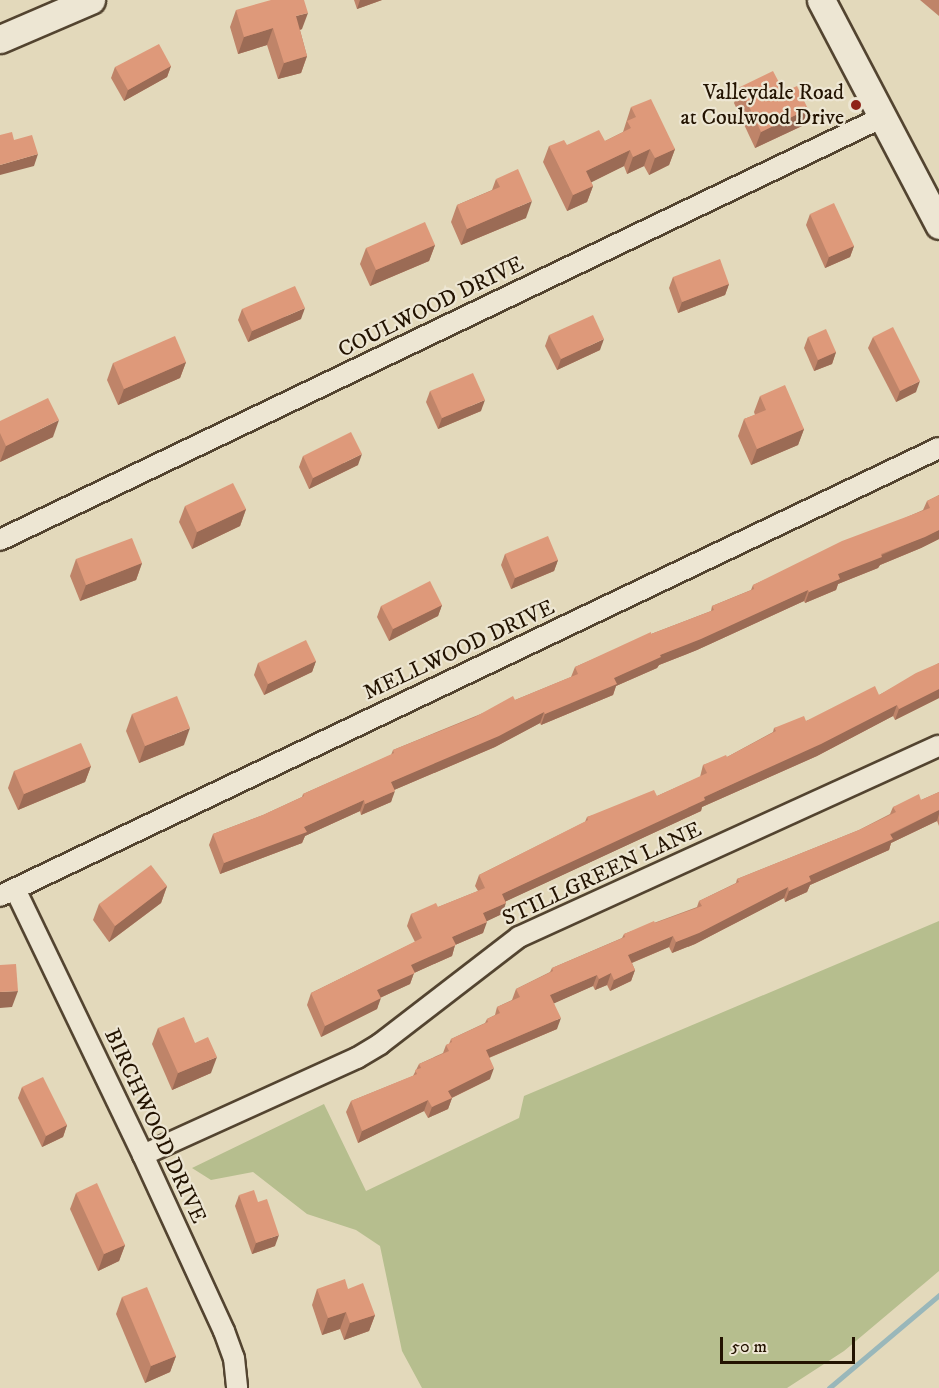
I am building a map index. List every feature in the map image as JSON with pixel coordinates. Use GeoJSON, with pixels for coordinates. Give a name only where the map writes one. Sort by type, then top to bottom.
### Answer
{"type":"FeatureCollection","features":[{"type":"Feature","properties":{"kind":"street"},"geometry":{"type":"LineString","coordinates":[[0,39],[91,0]]}},
{"type":"Feature","properties":{"kind":"street"},"geometry":{"type":"LineString","coordinates":[[821,0],[939,225]]}},
{"type":"Feature","properties":{"kind":"street","name":"COULWOOD DRIVE"},"geometry":{"type":"LineString","coordinates":[[0,540],[883,117]]}},
{"type":"Feature","properties":{"kind":"street","name":"MELLWOOD DRIVE"},"geometry":{"type":"LineString","coordinates":[[7,892],[939,448]]}},
{"type":"Feature","properties":{"kind":"street","name":"STILLGREEN LANE"},"geometry":{"type":"LineString","coordinates":[[143,1155],[357,1058],[380,1044],[519,937],[939,746]]}},
{"type":"Feature","properties":{"kind":"street","name":"BIRCHWOOD DRIVE"},"geometry":{"type":"LineString","coordinates":[[7,892],[143,1155],[224,1331],[234,1358],[237,1388]]}},
{"type":"Feature","properties":{"kind":"green space"},"geometry":{"type":"Polygon","coordinates":[[[939,921],[939,1271],[844,1351],[787,1388],[422,1388],[402,1351],[380,1246],[356,1230],[307,1214],[253,1172],[211,1180],[192,1168],[324,1104],[366,1191],[519,1118],[524,1096],[939,921]]]}},
{"type":"Feature","properties":{"kind":"building"},"geometry":{"type":"Polygon","coordinates":[[[271,0],[304,0],[308,13],[296,16],[307,56],[284,63],[273,28],[244,37],[236,10],[271,0]]]}},
{"type":"Feature","properties":{"kind":"building"},"geometry":{"type":"Polygon","coordinates":[[[159,44],[171,66],[128,90],[115,67],[159,44]]]}},
{"type":"Feature","properties":{"kind":"building"},"geometry":{"type":"Polygon","coordinates":[[[773,71],[784,92],[797,86],[808,109],[761,132],[740,87],[773,71]]]}},
{"type":"Feature","properties":{"kind":"building"},"geometry":{"type":"Polygon","coordinates":[[[651,99],[675,149],[655,158],[650,149],[633,157],[630,150],[586,171],[593,186],[573,195],[549,146],[564,140],[567,145],[599,130],[605,141],[631,128],[627,121],[636,117],[631,107],[651,99]]]}},
{"type":"Feature","properties":{"kind":"building"},"geometry":{"type":"Polygon","coordinates":[[[12,132],[14,140],[32,135],[38,154],[0,165],[0,135],[12,132]]]}},
{"type":"Feature","properties":{"kind":"building"},"geometry":{"type":"Polygon","coordinates":[[[518,169],[532,201],[467,229],[457,205],[500,187],[496,179],[518,169]]]}},
{"type":"Feature","properties":{"kind":"building"},"geometry":{"type":"Polygon","coordinates":[[[834,203],[854,246],[829,257],[810,214],[834,203]]]}},
{"type":"Feature","properties":{"kind":"building"},"geometry":{"type":"Polygon","coordinates":[[[425,222],[435,245],[376,270],[366,248],[425,222]]]}},
{"type":"Feature","properties":{"kind":"building"},"geometry":{"type":"Polygon","coordinates":[[[720,259],[729,284],[682,302],[673,277],[720,259]]]}},
{"type":"Feature","properties":{"kind":"building"},"geometry":{"type":"Polygon","coordinates":[[[295,286],[305,308],[252,331],[242,309],[295,286]]]}},
{"type":"Feature","properties":{"kind":"building"},"geometry":{"type":"Polygon","coordinates":[[[593,315],[604,339],[561,359],[549,335],[593,315]]]}},
{"type":"Feature","properties":{"kind":"building"},"geometry":{"type":"Polygon","coordinates":[[[893,327],[920,381],[900,391],[873,337],[893,327]]]}},
{"type":"Feature","properties":{"kind":"building"},"geometry":{"type":"Polygon","coordinates":[[[826,329],[836,352],[818,360],[808,337],[826,329]]]}},
{"type":"Feature","properties":{"kind":"building"},"geometry":{"type":"Polygon","coordinates":[[[175,336],[186,362],[124,389],[113,363],[175,336]]]}},
{"type":"Feature","properties":{"kind":"building"},"geometry":{"type":"Polygon","coordinates":[[[473,373],[485,400],[442,418],[430,391],[473,373]]]}},
{"type":"Feature","properties":{"kind":"building"},"geometry":{"type":"Polygon","coordinates":[[[785,385],[804,429],[757,449],[744,419],[766,410],[760,396],[785,385]]]}},
{"type":"Feature","properties":{"kind":"building"},"geometry":{"type":"Polygon","coordinates":[[[48,398],[59,420],[6,446],[0,433],[0,421],[48,398]]]}},
{"type":"Feature","properties":{"kind":"building"},"geometry":{"type":"Polygon","coordinates":[[[351,432],[362,454],[313,478],[303,456],[351,432]]]}},
{"type":"Feature","properties":{"kind":"building"},"geometry":{"type":"Polygon","coordinates":[[[233,483],[246,509],[197,532],[185,506],[233,483]]]}},
{"type":"Feature","properties":{"kind":"building"},"geometry":{"type":"Polygon","coordinates":[[[939,495],[939,530],[881,554],[882,557],[838,574],[840,579],[809,592],[808,590],[701,639],[660,655],[661,657],[614,678],[617,684],[545,714],[544,712],[499,736],[391,782],[395,791],[365,804],[364,800],[304,827],[307,832],[224,863],[213,834],[263,815],[304,796],[303,794],[394,753],[393,750],[475,717],[513,696],[515,700],[578,674],[575,667],[651,632],[651,634],[714,610],[712,606],[754,589],[753,585],[842,541],[930,508],[927,501],[939,495]]]}},
{"type":"Feature","properties":{"kind":"building"},"geometry":{"type":"Polygon","coordinates":[[[548,536],[558,560],[515,578],[505,554],[548,536]]]}},
{"type":"Feature","properties":{"kind":"building"},"geometry":{"type":"Polygon","coordinates":[[[132,538],[142,563],[86,585],[76,559],[132,538]]]}},
{"type":"Feature","properties":{"kind":"building"},"geometry":{"type":"Polygon","coordinates":[[[430,581],[442,605],[393,629],[381,606],[430,581]]]}},
{"type":"Feature","properties":{"kind":"building"},"geometry":{"type":"Polygon","coordinates":[[[306,640],[316,661],[268,684],[258,663],[306,640]]]}},
{"type":"Feature","properties":{"kind":"building"},"geometry":{"type":"Polygon","coordinates":[[[939,663],[939,689],[899,709],[897,705],[821,744],[704,797],[705,800],[502,894],[506,903],[483,913],[487,922],[452,937],[456,945],[411,965],[415,973],[377,990],[381,998],[325,1026],[311,993],[422,938],[411,914],[436,903],[438,907],[485,888],[479,875],[588,820],[587,817],[654,790],[657,796],[707,773],[703,765],[726,755],[727,757],[776,731],[774,728],[804,716],[806,721],[875,686],[879,695],[916,673],[939,663]]]}},
{"type":"Feature","properties":{"kind":"building"},"geometry":{"type":"Polygon","coordinates":[[[177,696],[190,728],[145,746],[132,714],[177,696]]]}},
{"type":"Feature","properties":{"kind":"building"},"geometry":{"type":"Polygon","coordinates":[[[81,743],[91,766],[24,794],[14,771],[81,743]]]}},
{"type":"Feature","properties":{"kind":"building"},"geometry":{"type":"Polygon","coordinates":[[[939,792],[939,810],[890,834],[893,839],[809,876],[811,881],[789,891],[788,887],[699,933],[676,942],[673,936],[628,955],[635,970],[614,980],[611,973],[599,979],[597,975],[550,995],[561,1018],[486,1050],[494,1068],[448,1091],[452,1098],[432,1107],[428,1100],[362,1131],[351,1101],[417,1074],[415,1070],[421,1068],[419,1064],[449,1051],[446,1045],[452,1042],[451,1039],[488,1022],[487,1019],[500,1013],[497,1007],[520,997],[516,989],[553,971],[552,968],[625,937],[624,934],[654,921],[655,923],[702,906],[699,901],[739,882],[737,879],[859,830],[896,812],[893,807],[919,794],[921,800],[939,792]]]}},
{"type":"Feature","properties":{"kind":"building"},"geometry":{"type":"Polygon","coordinates":[[[151,865],[167,886],[115,926],[99,904],[151,865]]]}},
{"type":"Feature","properties":{"kind":"building"},"geometry":{"type":"Polygon","coordinates":[[[16,964],[18,991],[0,992],[0,965],[16,964]]]}},
{"type":"Feature","properties":{"kind":"building"},"geometry":{"type":"Polygon","coordinates":[[[184,1017],[195,1043],[208,1037],[217,1057],[178,1073],[158,1028],[184,1017]]]}},
{"type":"Feature","properties":{"kind":"building"},"geometry":{"type":"Polygon","coordinates":[[[43,1077],[67,1125],[46,1136],[22,1087],[43,1077]]]}},
{"type":"Feature","properties":{"kind":"building"},"geometry":{"type":"Polygon","coordinates":[[[97,1183],[125,1245],[104,1254],[76,1193],[97,1183]]]}},
{"type":"Feature","properties":{"kind":"building"},"geometry":{"type":"Polygon","coordinates":[[[254,1190],[258,1202],[267,1199],[279,1235],[256,1243],[239,1195],[254,1190]]]}},
{"type":"Feature","properties":{"kind":"building"},"geometry":{"type":"Polygon","coordinates":[[[345,1279],[348,1289],[363,1283],[375,1315],[350,1323],[346,1312],[328,1318],[317,1289],[345,1279]]]}},
{"type":"Feature","properties":{"kind":"building"},"geometry":{"type":"Polygon","coordinates":[[[147,1287],[176,1356],[151,1366],[122,1297],[147,1287]]]}},
{"type":"Feature","properties":{"kind":"waterway"},"geometry":{"type":"LineString","coordinates":[[829,1388],[939,1295]]}},
{"type":"Feature","properties":{"kind":"place","name":"Valleydale Road at Coulwood Drive"},"geometry":{"type":"Point","coordinates":[856,105]}}]}
